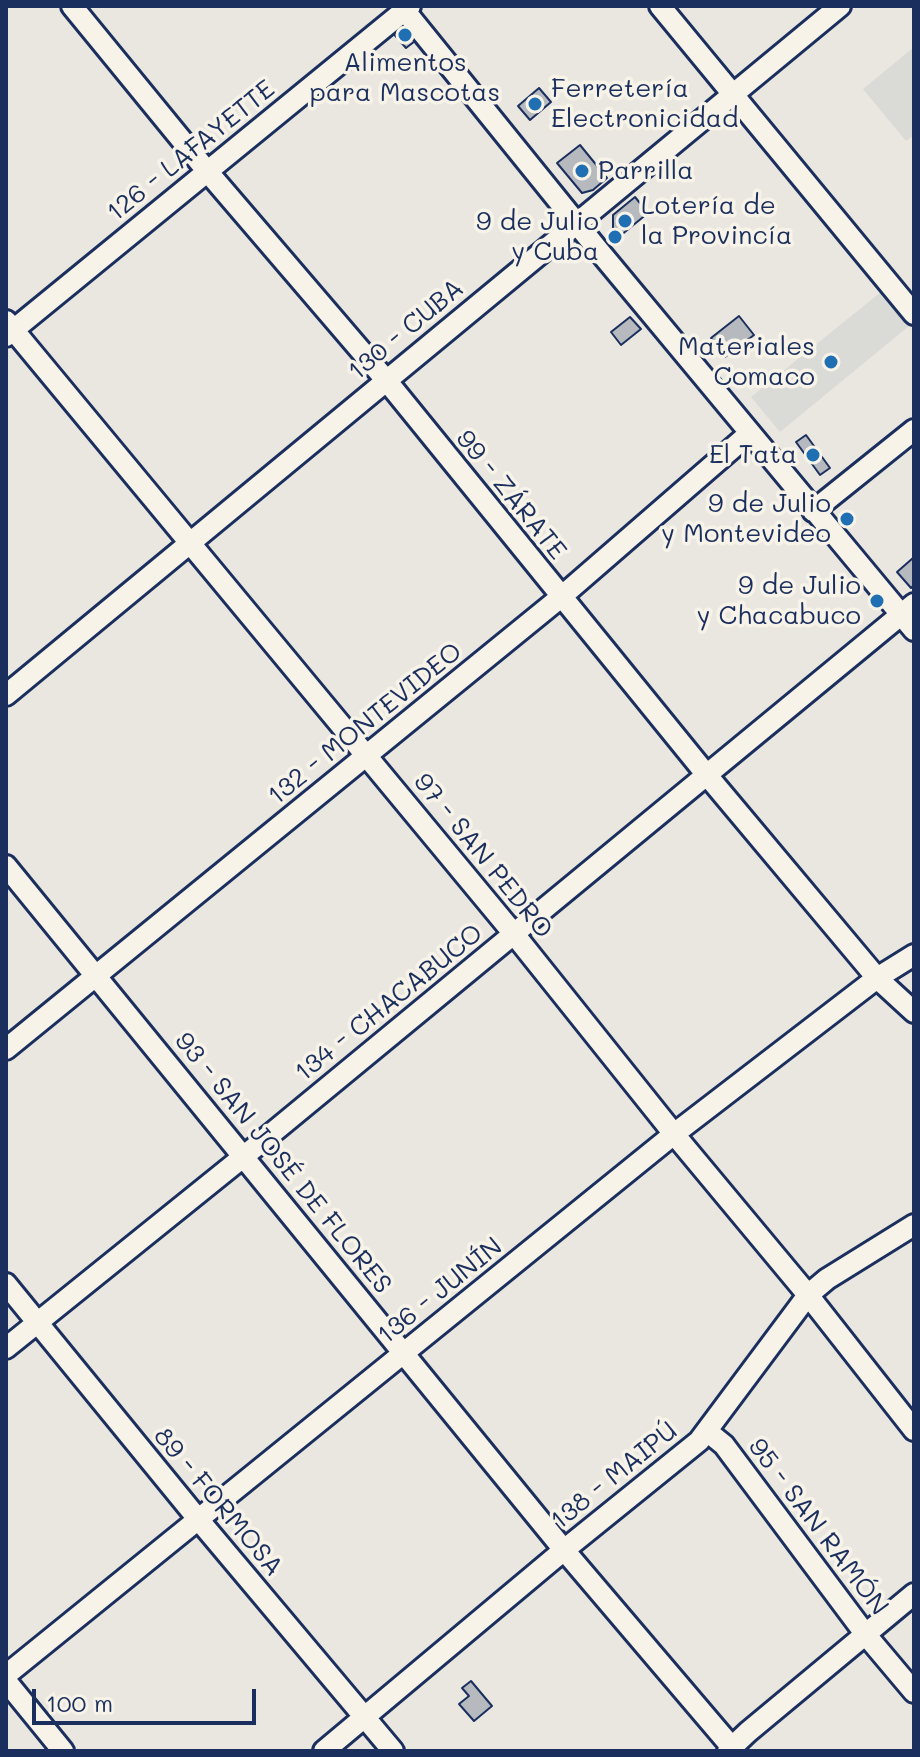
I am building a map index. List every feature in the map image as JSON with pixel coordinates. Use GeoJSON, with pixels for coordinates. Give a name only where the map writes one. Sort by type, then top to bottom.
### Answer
{"type":"FeatureCollection","features":[{"type":"Feature","properties":{"kind":"street","name":"99 - ZÁRATE"},"geometry":{"type":"LineString","coordinates":[[72,6],[207,171],[386,380],[706,774],[877,978],[914,1012]]}},
{"type":"Feature","properties":{"kind":"street"},"geometry":{"type":"LineString","coordinates":[[660,6],[914,314]]}},
{"type":"Feature","properties":{"kind":"street","name":"130 - CUBA"},"geometry":{"type":"LineString","coordinates":[[6,695],[840,6]]}},
{"type":"Feature","properties":{"kind":"street","name":"126 - LAFAYETTE"},"geometry":{"type":"LineString","coordinates":[[9,329],[405,7]]}},
{"type":"Feature","properties":{"kind":"street"},"geometry":{"type":"LineString","coordinates":[[405,7],[813,511],[910,616]]}},
{"type":"Feature","properties":{"kind":"street","name":"97 - SAN PEDRO"},"geometry":{"type":"LineString","coordinates":[[9,329],[191,542],[514,934],[914,1430]]}},
{"type":"Feature","properties":{"kind":"street"},"geometry":{"type":"LineString","coordinates":[[813,511],[914,430]]}},
{"type":"Feature","properties":{"kind":"street","name":"132 - MONTEVIDEO"},"geometry":{"type":"LineString","coordinates":[[6,1049],[561,597],[750,433]]}},
{"type":"Feature","properties":{"kind":"street","name":"134 - CHACABUCO"},"geometry":{"type":"LineString","coordinates":[[6,1348],[243,1157],[706,774],[910,616]]}},
{"type":"Feature","properties":{"kind":"street","name":"93 - SAN JOSÉ DE FLORES"},"geometry":{"type":"LineString","coordinates":[[6,866],[564,1550],[732,1750]]}},
{"type":"Feature","properties":{"kind":"street","name":"136 - JUNÍN"},"geometry":{"type":"LineString","coordinates":[[6,1675],[674,1134],[877,978],[914,955]]}},
{"type":"Feature","properties":{"kind":"street","name":"138 - MAIPÚ"},"geometry":{"type":"LineString","coordinates":[[324,1751],[708,1432],[808,1295],[827,1279],[914,1225]]}},
{"type":"Feature","properties":{"kind":"street","name":"89 - FORMOSA"},"geometry":{"type":"LineString","coordinates":[[6,1284],[393,1751]]}},
{"type":"Feature","properties":{"kind":"street","name":"95 - SAN RAMÓN"},"geometry":{"type":"LineString","coordinates":[[708,1432],[724,1445],[866,1635],[914,1692]]}},
{"type":"Feature","properties":{"kind":"street"},"geometry":{"type":"LineString","coordinates":[[732,1750],[748,1732],[914,1594]]}},
{"type":"Feature","properties":{"kind":"street"},"geometry":{"type":"LineString","coordinates":[[6,1681],[63,1751]]}},
{"type":"Feature","properties":{"kind":"shaded area"},"geometry":{"type":"Polygon","coordinates":[[[914,47],[914,135],[906,141],[863,89],[914,47]]]}},
{"type":"Feature","properties":{"kind":"shaded area","name":"Materiales Comaco"},"geometry":{"type":"Polygon","coordinates":[[[881,292],[909,326],[780,432],[751,397],[881,292]]]}},
{"type":"Feature","properties":{"kind":"building","name":"Alimentos para Mascotas"},"geometry":{"type":"Polygon","coordinates":[[[399,25],[410,28],[419,38],[406,48],[392,32],[399,25]]]}},
{"type":"Feature","properties":{"kind":"building","name":"Ferretería Electronicidad"},"geometry":{"type":"Polygon","coordinates":[[[539,88],[551,102],[530,120],[518,106],[539,88]]]}},
{"type":"Feature","properties":{"kind":"building","name":"Parrilla"},"geometry":{"type":"Polygon","coordinates":[[[580,145],[607,178],[593,190],[582,193],[557,163],[580,145]]]}},
{"type":"Feature","properties":{"kind":"building","name":"Lotería de la Provincía"},"geometry":{"type":"Polygon","coordinates":[[[635,197],[648,213],[620,236],[613,228],[613,215],[635,197]]]}},
{"type":"Feature","properties":{"kind":"building"},"geometry":{"type":"Polygon","coordinates":[[[739,316],[754,335],[725,357],[711,338],[739,316]]]}},
{"type":"Feature","properties":{"kind":"building"},"geometry":{"type":"Polygon","coordinates":[[[630,317],[641,329],[621,345],[611,332],[630,317]]]}},
{"type":"Feature","properties":{"kind":"building","name":"El Tata"},"geometry":{"type":"Polygon","coordinates":[[[806,435],[830,468],[820,475],[796,442],[806,435]]]}},
{"type":"Feature","properties":{"kind":"building"},"geometry":{"type":"Polygon","coordinates":[[[913,558],[914,585],[911,588],[897,572],[913,558]]]}},
{"type":"Feature","properties":{"kind":"building"},"geometry":{"type":"Polygon","coordinates":[[[471,1681],[492,1706],[474,1721],[459,1704],[469,1696],[462,1688],[471,1681]]]}},
{"type":"Feature","properties":{"kind":"place","name":"Alimentos para Mascotas"},"geometry":{"type":"Point","coordinates":[405,35]}},
{"type":"Feature","properties":{"kind":"place","name":"Ferretería Electronicidad"},"geometry":{"type":"Point","coordinates":[535,104]}},
{"type":"Feature","properties":{"kind":"place","name":"Parrilla"},"geometry":{"type":"Point","coordinates":[582,171]}},
{"type":"Feature","properties":{"kind":"place","name":"Lotería de la Provincía"},"geometry":{"type":"Point","coordinates":[625,221]}},
{"type":"Feature","properties":{"kind":"place","name":"9 de Julio y Cuba"},"geometry":{"type":"Point","coordinates":[615,237]}},
{"type":"Feature","properties":{"kind":"place","name":"Materiales Comaco"},"geometry":{"type":"Point","coordinates":[831,362]}},
{"type":"Feature","properties":{"kind":"place","name":"El Tata"},"geometry":{"type":"Point","coordinates":[813,455]}},
{"type":"Feature","properties":{"kind":"place","name":"9 de Julio y Montevideo"},"geometry":{"type":"Point","coordinates":[847,519]}},
{"type":"Feature","properties":{"kind":"place","name":"9 de Julio y Chacabuco"},"geometry":{"type":"Point","coordinates":[877,601]}}]}
